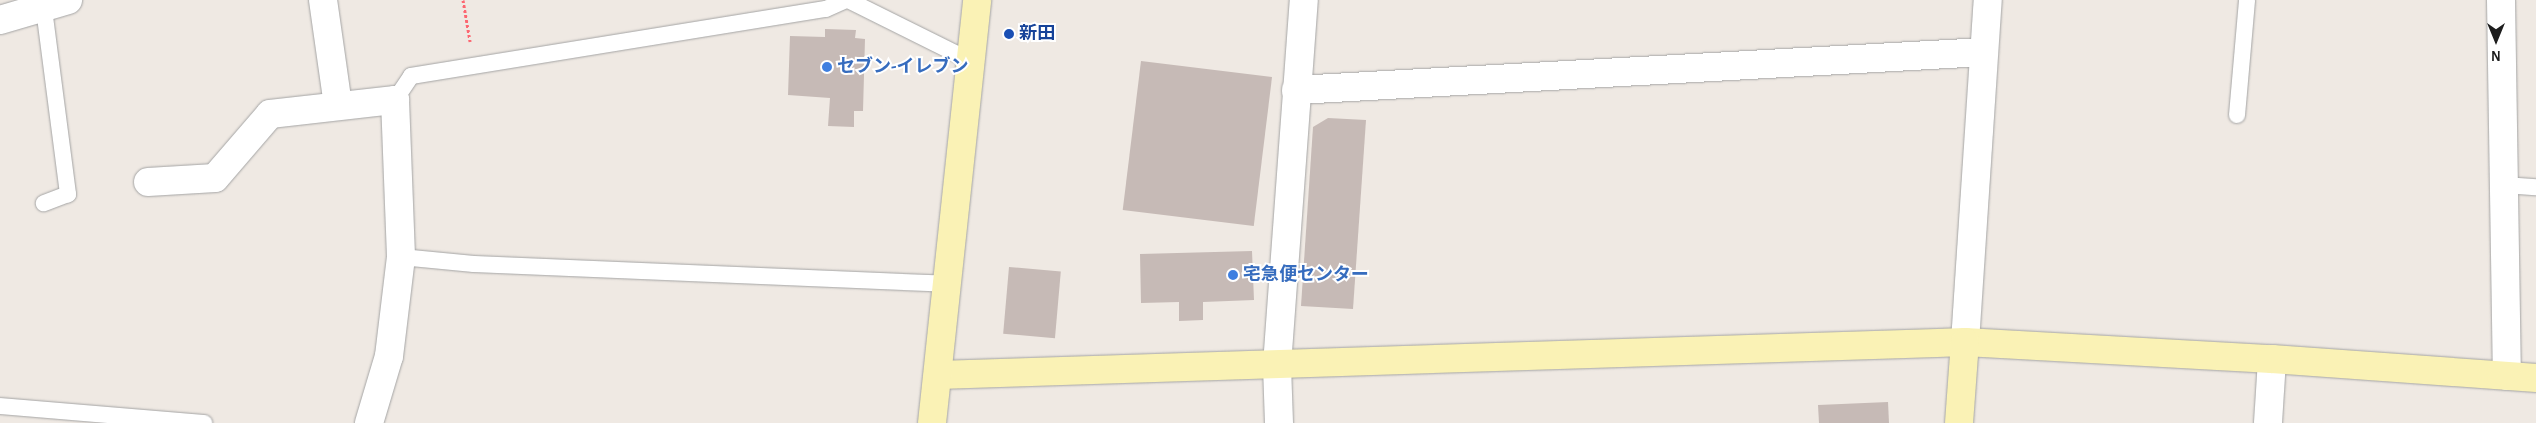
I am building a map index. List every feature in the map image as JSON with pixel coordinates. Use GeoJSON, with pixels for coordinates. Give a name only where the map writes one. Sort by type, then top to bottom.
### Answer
{"type":"FeatureCollection","features":[{"type":"Feature","properties":{"kind":"street"},"geometry":{"type":"LineString","coordinates":[[323,0],[338,105]]}},
{"type":"Feature","properties":{"kind":"street"},"geometry":{"type":"LineString","coordinates":[[932,423],[977,0]]}},
{"type":"Feature","properties":{"kind":"street"},"geometry":{"type":"LineString","coordinates":[[1280,423],[1277,365],[1304,0]]}},
{"type":"Feature","properties":{"kind":"street"},"geometry":{"type":"LineString","coordinates":[[1959,423],[1988,0]]}},
{"type":"Feature","properties":{"kind":"street"},"geometry":{"type":"LineString","coordinates":[[2501,0],[2507,376]]}},
{"type":"Feature","properties":{"kind":"street"},"geometry":{"type":"LineString","coordinates":[[0,20],[56,4]]}},
{"type":"Feature","properties":{"kind":"street"},"geometry":{"type":"LineString","coordinates":[[1296,90],[1984,52]]}},
{"type":"Feature","properties":{"kind":"street"},"geometry":{"type":"LineString","coordinates":[[148,182],[215,178],[270,114],[395,100],[401,257],[389,356],[368,423]]}},
{"type":"Feature","properties":{"kind":"street"},"geometry":{"type":"LineString","coordinates":[[938,375],[1965,342],[2272,359],[2536,378]]}},
{"type":"Feature","properties":{"kind":"street"},"geometry":{"type":"LineString","coordinates":[[2268,423],[2272,359]]}},
{"type":"Feature","properties":{"kind":"lane"},"geometry":{"type":"LineString","coordinates":[[395,100],[411,76],[826,9],[847,0],[972,60]]}},
{"type":"Feature","properties":{"kind":"lane"},"geometry":{"type":"LineString","coordinates":[[2237,115],[2247,0]]}},
{"type":"Feature","properties":{"kind":"lane"},"geometry":{"type":"LineString","coordinates":[[44,203],[68,194],[56,4]]}},
{"type":"Feature","properties":{"kind":"lane"},"geometry":{"type":"LineString","coordinates":[[2504,185],[2536,187]]}},
{"type":"Feature","properties":{"kind":"lane"},"geometry":{"type":"LineString","coordinates":[[401,257],[474,264],[948,284]]}},
{"type":"Feature","properties":{"kind":"lane"},"geometry":{"type":"LineString","coordinates":[[0,406],[204,423]]}},
{"type":"Feature","properties":{"kind":"path"},"geometry":{"type":"LineString","coordinates":[[463,0],[474,66]]}},
{"type":"Feature","properties":{"kind":"building","name":"セブン-イレブン"},"geometry":{"type":"Polygon","coordinates":[[[825,29],[856,30],[855,38],[865,39],[863,111],[854,111],[854,127],[828,126],[830,98],[788,95],[790,36],[825,37],[825,29]]]}},
{"type":"Feature","properties":{"kind":"building"},"geometry":{"type":"Polygon","coordinates":[[[1141,61],[1272,77],[1254,226],[1123,210],[1141,61]]]}},
{"type":"Feature","properties":{"kind":"building"},"geometry":{"type":"Polygon","coordinates":[[[1328,118],[1366,120],[1353,309],[1301,306],[1313,127],[1328,118]]]}},
{"type":"Feature","properties":{"kind":"building"},"geometry":{"type":"Polygon","coordinates":[[[1252,251],[1254,300],[1203,302],[1203,320],[1179,321],[1179,302],[1141,303],[1140,254],[1252,251]]]}},
{"type":"Feature","properties":{"kind":"building"},"geometry":{"type":"Polygon","coordinates":[[[1009,267],[1061,272],[1055,338],[1003,334],[1009,267]]]}},
{"type":"Feature","properties":{"kind":"building"},"geometry":{"type":"Polygon","coordinates":[[[1888,402],[1889,423],[1819,423],[1818,405],[1888,402]]]}},
{"type":"Feature","properties":{"kind":"place","name":"新田"},"geometry":{"type":"Point","coordinates":[1009,34]}},
{"type":"Feature","properties":{"kind":"place","name":"セブン-イレブン"},"geometry":{"type":"Point","coordinates":[827,67]}},
{"type":"Feature","properties":{"kind":"place","name":"宅急便センター"},"geometry":{"type":"Point","coordinates":[1233,275]}}]}
